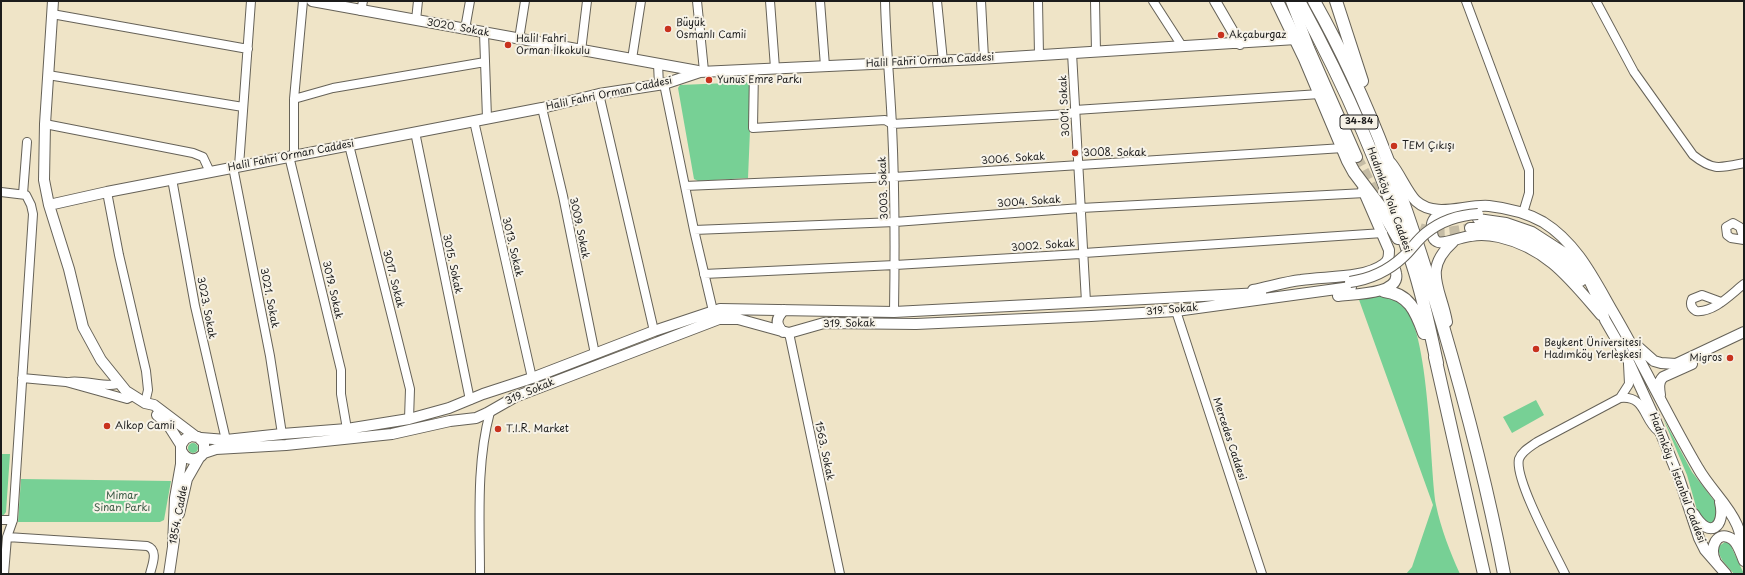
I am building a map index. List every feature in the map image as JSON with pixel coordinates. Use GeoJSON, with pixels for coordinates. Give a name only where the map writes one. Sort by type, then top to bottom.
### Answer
{"type":"FeatureCollection","features":[{"type":"Feature","properties":{"kind":"highway"},"geometry":{"type":"LineString","coordinates":[[1277,1],[1296,39],[1354,172],[1379,205],[1397,237],[1407,247]]}},
{"type":"Feature","properties":{"kind":"highway","name":"Hadımköy Yolu Caddesi"},"geometry":{"type":"LineString","coordinates":[[1299,1],[1339,78],[1369,144],[1407,247],[1424,304],[1437,363]]}},
{"type":"Feature","properties":{"kind":"highway","name":"Hadımköy Yolu Caddesi"},"geometry":{"type":"LineString","coordinates":[[1314,1],[1354,78],[1370,115],[1388,159],[1427,270],[1455,365],[1504,574]]}},
{"type":"Feature","properties":{"kind":"highway"},"geometry":{"type":"LineString","coordinates":[[1336,1],[1361,77],[1370,115]]}},
{"type":"Feature","properties":{"kind":"highway"},"geometry":{"type":"LineString","coordinates":[[1384,291],[1399,295],[1411,305],[1419,319],[1437,363],[1484,574]]}},
{"type":"Feature","properties":{"kind":"main road"},"geometry":{"type":"LineString","coordinates":[[53,1],[45,124],[44,180],[69,269],[83,327],[101,360],[119,383],[133,396],[145,403],[154,405],[198,437],[205,447],[201,456],[195,460],[187,458],[167,423],[150,410],[145,403]]}},
{"type":"Feature","properties":{"kind":"main road","name":"3020. Sokak"},"geometry":{"type":"LineString","coordinates":[[312,1],[362,6],[416,20],[702,71]]}},
{"type":"Feature","properties":{"kind":"main road"},"geometry":{"type":"LineString","coordinates":[[1215,1],[1240,44]]}},
{"type":"Feature","properties":{"kind":"main road"},"geometry":{"type":"LineString","coordinates":[[1291,1],[1309,48],[1357,157]]}},
{"type":"Feature","properties":{"kind":"main road","name":"Halil Fahri Orman Caddesi"},"geometry":{"type":"LineString","coordinates":[[50,205],[172,179],[542,108],[599,94],[662,84],[702,71],[943,61],[1182,46],[1240,44],[1296,39]]}},
{"type":"Feature","properties":{"kind":"main road"},"geometry":{"type":"LineString","coordinates":[[1388,159],[1416,201],[1434,210],[1489,206],[1523,213],[1534,217],[1552,228],[1566,240],[1583,260]]}},
{"type":"Feature","properties":{"kind":"main road"},"geometry":{"type":"LineString","coordinates":[[1229,295],[1301,280],[1354,274],[1370,270],[1385,263],[1389,258],[1389,250],[1383,233],[1354,172]]}},
{"type":"Feature","properties":{"kind":"main road"},"geometry":{"type":"LineString","coordinates":[[1447,209],[1433,219],[1431,225],[1432,236],[1436,241],[1443,243],[1472,235],[1488,235],[1509,240],[1532,249],[1543,255],[1564,273],[1605,320]]}},
{"type":"Feature","properties":{"kind":"main road"},"geometry":{"type":"LineString","coordinates":[[1350,285],[1373,282],[1394,271],[1413,255],[1428,238],[1447,225],[1478,217]]}},
{"type":"Feature","properties":{"kind":"main road","name":"Hadımköy - İstanbul Caddesi"},"geometry":{"type":"LineString","coordinates":[[1478,217],[1503,217],[1534,227],[1551,237],[1583,260],[1629,338],[1698,468],[1737,526],[1744,552]]}},
{"type":"Feature","properties":{"kind":"main road","name":"Hadımköy - İstanbul Caddesi"},"geometry":{"type":"LineString","coordinates":[[1478,217],[1524,228],[1556,247],[1574,261],[1590,282],[1605,320],[1628,360],[1661,433],[1680,478],[1694,525],[1702,544],[1726,574]]}},
{"type":"Feature","properties":{"kind":"main road"},"geometry":{"type":"LineString","coordinates":[[1470,228],[1489,228],[1515,233],[1527,237],[1550,250],[1570,268],[1592,295],[1605,320]]}},
{"type":"Feature","properties":{"kind":"main road"},"geometry":{"type":"LineString","coordinates":[[1449,347],[1447,320],[1435,269],[1437,260],[1441,253],[1456,239]]}},
{"type":"Feature","properties":{"kind":"main road"},"geometry":{"type":"LineString","coordinates":[[1243,302],[1262,304],[1384,291],[1395,281],[1397,275],[1394,268],[1385,263]]}},
{"type":"Feature","properties":{"kind":"main road","name":"319. Sokak"},"geometry":{"type":"LineString","coordinates":[[198,437],[226,440],[347,429],[409,419],[449,408],[654,331],[720,309],[894,312],[1256,294],[1350,285]]}},
{"type":"Feature","properties":{"kind":"main road","name":"319. Sokak"},"geometry":{"type":"LineString","coordinates":[[201,456],[216,449],[286,445],[392,434],[450,421],[474,418],[490,412],[515,397],[719,319],[738,319],[786,332],[801,330],[824,323],[931,323],[1176,311],[1350,285]]}},
{"type":"Feature","properties":{"kind":"main road"},"geometry":{"type":"LineString","coordinates":[[784,310],[779,315],[777,322],[778,327],[786,332]]}},
{"type":"Feature","properties":{"kind":"main road"},"geometry":{"type":"LineString","coordinates":[[798,310],[803,317],[801,330]]}},
{"type":"Feature","properties":{"kind":"main road"},"geometry":{"type":"LineString","coordinates":[[1629,338],[1650,359],[1665,364],[1676,364],[1744,332]]}},
{"type":"Feature","properties":{"kind":"main road"},"geometry":{"type":"LineString","coordinates":[[1660,397],[1660,380],[1667,375],[1744,340]]}},
{"type":"Feature","properties":{"kind":"main road"},"geometry":{"type":"LineString","coordinates":[[1665,364],[1663,367],[1663,372],[1667,375]]}},
{"type":"Feature","properties":{"kind":"main road"},"geometry":{"type":"LineString","coordinates":[[483,394],[490,400],[490,412]]}},
{"type":"Feature","properties":{"kind":"main road"},"geometry":{"type":"LineString","coordinates":[[470,400],[469,410],[474,418]]}},
{"type":"Feature","properties":{"kind":"main road"},"geometry":{"type":"LineString","coordinates":[[173,545],[175,498],[181,464],[181,448],[185,438],[198,437]]}},
{"type":"Feature","properties":{"kind":"main road","name":"1854. Cadde"},"geometry":{"type":"LineString","coordinates":[[169,574],[173,545],[187,479],[201,456]]}},
{"type":"Feature","properties":{"kind":"main road"},"geometry":{"type":"LineString","coordinates":[[1687,502],[1701,526],[1714,528],[1719,523],[1722,516],[1719,498]]}},
{"type":"Feature","properties":{"kind":"main road"},"geometry":{"type":"LineString","coordinates":[[1717,564],[1712,549],[1716,540],[1725,537],[1731,538],[1735,542],[1744,561]]}},
{"type":"Feature","properties":{"kind":"street","name":"3021. Sokak"},"geometry":{"type":"LineString","coordinates":[[251,1],[244,107],[236,167],[270,356],[282,434]]}},
{"type":"Feature","properties":{"kind":"street","name":"3019. Sokak"},"geometry":{"type":"LineString","coordinates":[[303,1],[294,99],[292,156],[341,370],[341,394],[347,429]]}},
{"type":"Feature","properties":{"kind":"street"},"geometry":{"type":"LineString","coordinates":[[416,20],[418,1]]}},
{"type":"Feature","properties":{"kind":"street"},"geometry":{"type":"LineString","coordinates":[[465,29],[470,1]]}},
{"type":"Feature","properties":{"kind":"street"},"geometry":{"type":"LineString","coordinates":[[519,39],[525,1]]}},
{"type":"Feature","properties":{"kind":"street"},"geometry":{"type":"LineString","coordinates":[[581,50],[588,1]]}},
{"type":"Feature","properties":{"kind":"street"},"geometry":{"type":"LineString","coordinates":[[632,59],[641,1]]}},
{"type":"Feature","properties":{"kind":"street"},"geometry":{"type":"LineString","coordinates":[[697,1],[702,71]]}},
{"type":"Feature","properties":{"kind":"street"},"geometry":{"type":"LineString","coordinates":[[770,1],[775,68]]}},
{"type":"Feature","properties":{"kind":"street"},"geometry":{"type":"LineString","coordinates":[[820,1],[825,66]]}},
{"type":"Feature","properties":{"kind":"street","name":"3003. Sokak"},"geometry":{"type":"LineString","coordinates":[[885,1],[894,177],[894,312]]}},
{"type":"Feature","properties":{"kind":"street"},"geometry":{"type":"LineString","coordinates":[[937,1],[943,61]]}},
{"type":"Feature","properties":{"kind":"street"},"geometry":{"type":"LineString","coordinates":[[981,1],[984,58]]}},
{"type":"Feature","properties":{"kind":"street"},"geometry":{"type":"LineString","coordinates":[[1038,1],[1039,55]]}},
{"type":"Feature","properties":{"kind":"street"},"geometry":{"type":"LineString","coordinates":[[1095,1],[1096,52]]}},
{"type":"Feature","properties":{"kind":"street"},"geometry":{"type":"LineString","coordinates":[[1153,1],[1182,46]]}},
{"type":"Feature","properties":{"kind":"street"},"geometry":{"type":"LineString","coordinates":[[1466,1],[1529,170],[1529,193],[1523,213]]}},
{"type":"Feature","properties":{"kind":"street"},"geometry":{"type":"LineString","coordinates":[[1596,1],[1634,72],[1693,155],[1703,163],[1713,167],[1744,163]]}},
{"type":"Feature","properties":{"kind":"street"},"geometry":{"type":"LineString","coordinates":[[52,14],[248,49]]}},
{"type":"Feature","properties":{"kind":"street"},"geometry":{"type":"LineString","coordinates":[[484,33],[487,118]]}},
{"type":"Feature","properties":{"kind":"street","name":"3001. Sokak"},"geometry":{"type":"LineString","coordinates":[[1072,53],[1086,302]]}},
{"type":"Feature","properties":{"kind":"street"},"geometry":{"type":"LineString","coordinates":[[294,99],[340,86],[485,62]]}},
{"type":"Feature","properties":{"kind":"street"},"geometry":{"type":"LineString","coordinates":[[658,64],[713,311]]}},
{"type":"Feature","properties":{"kind":"street"},"geometry":{"type":"LineString","coordinates":[[754,69],[753,128],[885,120],[892,124],[1070,114],[1076,110],[1320,94]]}},
{"type":"Feature","properties":{"kind":"street"},"geometry":{"type":"LineString","coordinates":[[48,75],[244,107]]}},
{"type":"Feature","properties":{"kind":"street"},"geometry":{"type":"LineString","coordinates":[[599,94],[654,331]]}},
{"type":"Feature","properties":{"kind":"street","name":"3009. Sokak"},"geometry":{"type":"LineString","coordinates":[[542,108],[563,196],[595,354]]}},
{"type":"Feature","properties":{"kind":"street","name":"3013. Sokak"},"geometry":{"type":"LineString","coordinates":[[474,121],[532,378]]}},
{"type":"Feature","properties":{"kind":"street"},"geometry":{"type":"LineString","coordinates":[[45,124],[192,153],[203,157],[210,172]]}},
{"type":"Feature","properties":{"kind":"street","name":"3015. Sokak"},"geometry":{"type":"LineString","coordinates":[[415,132],[470,400]]}},
{"type":"Feature","properties":{"kind":"street"},"geometry":{"type":"LineString","coordinates":[[24,194],[27,142]]}},
{"type":"Feature","properties":{"kind":"street","name":"3017. Sokak"},"geometry":{"type":"LineString","coordinates":[[350,145],[410,389],[409,419]]}},
{"type":"Feature","properties":{"kind":"street","name":"3006. Sokak"},"geometry":{"type":"LineString","coordinates":[[685,186],[894,177],[1343,148]]}},
{"type":"Feature","properties":{"kind":"street","name":"3023. Sokak"},"geometry":{"type":"LineString","coordinates":[[172,179],[195,306],[226,440]]}},
{"type":"Feature","properties":{"kind":"street"},"geometry":{"type":"LineString","coordinates":[[1,192],[24,194],[29,198],[33,214],[13,520],[7,536],[4,574]]}},
{"type":"Feature","properties":{"kind":"street"},"geometry":{"type":"LineString","coordinates":[[107,192],[119,255],[146,371],[148,390],[145,403]]}},
{"type":"Feature","properties":{"kind":"street","name":"3004. Sokak"},"geometry":{"type":"LineString","coordinates":[[694,230],[895,222],[1081,208],[1365,193]]}},
{"type":"Feature","properties":{"kind":"street","name":"3002. Sokak"},"geometry":{"type":"LineString","coordinates":[[704,274],[1080,254],[1084,252],[1383,233]]}},
{"type":"Feature","properties":{"kind":"street"},"geometry":{"type":"LineString","coordinates":[[1721,302],[1744,284]]}},
{"type":"Feature","properties":{"kind":"street","name":"Mercedes Caddesi"},"geometry":{"type":"LineString","coordinates":[[1176,311],[1262,574]]}},
{"type":"Feature","properties":{"kind":"street","name":"1563. Sokak"},"geometry":{"type":"LineString","coordinates":[[786,332],[840,574]]}},
{"type":"Feature","properties":{"kind":"street"},"geometry":{"type":"LineString","coordinates":[[1620,398],[1629,384],[1628,360]]}},
{"type":"Feature","properties":{"kind":"street"},"geometry":{"type":"LineString","coordinates":[[22,378],[66,382],[75,381],[99,387],[127,398],[133,396]]}},
{"type":"Feature","properties":{"kind":"street"},"geometry":{"type":"LineString","coordinates":[[99,387],[119,383]]}},
{"type":"Feature","properties":{"kind":"street"},"geometry":{"type":"LineString","coordinates":[[1565,574],[1529,499],[1519,471],[1519,459],[1525,450],[1537,442],[1620,398],[1626,397],[1637,401],[1656,429],[1661,433]]}},
{"type":"Feature","properties":{"kind":"street"},"geometry":{"type":"LineString","coordinates":[[480,574],[480,492],[485,431],[490,412]]}},
{"type":"Feature","properties":{"kind":"street"},"geometry":{"type":"LineString","coordinates":[[474,418],[485,431]]}},
{"type":"Feature","properties":{"kind":"street"},"geometry":{"type":"LineString","coordinates":[[1,520],[13,520]]}},
{"type":"Feature","properties":{"kind":"street"},"geometry":{"type":"LineString","coordinates":[[7,536],[151,547],[154,552],[150,574]]}},
{"type":"Feature","properties":{"kind":"green space"},"geometry":{"type":"Polygon","coordinates":[[[752,82],[748,178],[698,181],[694,179],[678,88],[680,85],[752,82]]]}},
{"type":"Feature","properties":{"kind":"green space"},"geometry":{"type":"Polygon","coordinates":[[[1382,295],[1397,298],[1408,311],[1416,333],[1427,394],[1436,505],[1440,523],[1460,574],[1406,574],[1412,567],[1433,505],[1358,297],[1382,295]]]}},
{"type":"Feature","properties":{"kind":"green space"},"geometry":{"type":"Polygon","coordinates":[[[1536,400],[1544,415],[1512,433],[1503,417],[1536,400]]]}},
{"type":"Feature","properties":{"kind":"green space"},"geometry":{"type":"Polygon","coordinates":[[[1663,418],[1692,472],[1719,507],[1719,515],[1712,524],[1708,524],[1699,517],[1687,475],[1663,418]]]}},
{"type":"Feature","properties":{"kind":"green space"},"geometry":{"type":"Polygon","coordinates":[[[191,443],[195,443],[198,448],[195,453],[191,453],[188,450],[188,446],[191,443]]]}},
{"type":"Feature","properties":{"kind":"green space"},"geometry":{"type":"Polygon","coordinates":[[[1,454],[10,454],[6,512],[3,516],[1,516],[1,454]]]}},
{"type":"Feature","properties":{"kind":"green space","name":"Mimar Sinan Parkı"},"geometry":{"type":"Polygon","coordinates":[[[21,479],[171,481],[164,520],[160,522],[18,522],[21,479]]]}},
{"type":"Feature","properties":{"kind":"green space"},"geometry":{"type":"Polygon","coordinates":[[[1725,542],[1730,544],[1744,574],[1734,574],[1721,558],[1719,546],[1725,542]]]}},
{"type":"Feature","properties":{"kind":"tunnel"},"geometry":{"type":"LineString","coordinates":[[1357,157],[1376,194]]}},
{"type":"Feature","properties":{"kind":"tunnel"},"geometry":{"type":"LineString","coordinates":[[1406,223],[1438,232],[1470,228]]}},
{"type":"Feature","properties":{"kind":"place","name":"Büyük Osmanlı Camii"},"geometry":{"type":"Point","coordinates":[668,29]}},
{"type":"Feature","properties":{"kind":"place","name":"Akçaburgaz"},"geometry":{"type":"Point","coordinates":[1221,35]}},
{"type":"Feature","properties":{"kind":"place","name":"Halil Fahri Orman İlkokulu"},"geometry":{"type":"Point","coordinates":[508,45]}},
{"type":"Feature","properties":{"kind":"place","name":"Yunus Emre Parkı"},"geometry":{"type":"Point","coordinates":[709,80]}},
{"type":"Feature","properties":{"kind":"place","name":"TEM Çıkışı"},"geometry":{"type":"Point","coordinates":[1394,146]}},
{"type":"Feature","properties":{"kind":"place","name":"3008. Sokak"},"geometry":{"type":"Point","coordinates":[1075,153]}},
{"type":"Feature","properties":{"kind":"place","name":"Beykent Üniversitesi Hadımköy Yerleşkesi"},"geometry":{"type":"Point","coordinates":[1536,349]}},
{"type":"Feature","properties":{"kind":"place","name":"Migros"},"geometry":{"type":"Point","coordinates":[1730,358]}},
{"type":"Feature","properties":{"kind":"place","name":"Alkop Camii"},"geometry":{"type":"Point","coordinates":[107,426]}},
{"type":"Feature","properties":{"kind":"place","name":"T.I.R. Market"},"geometry":{"type":"Point","coordinates":[498,429]}}]}
